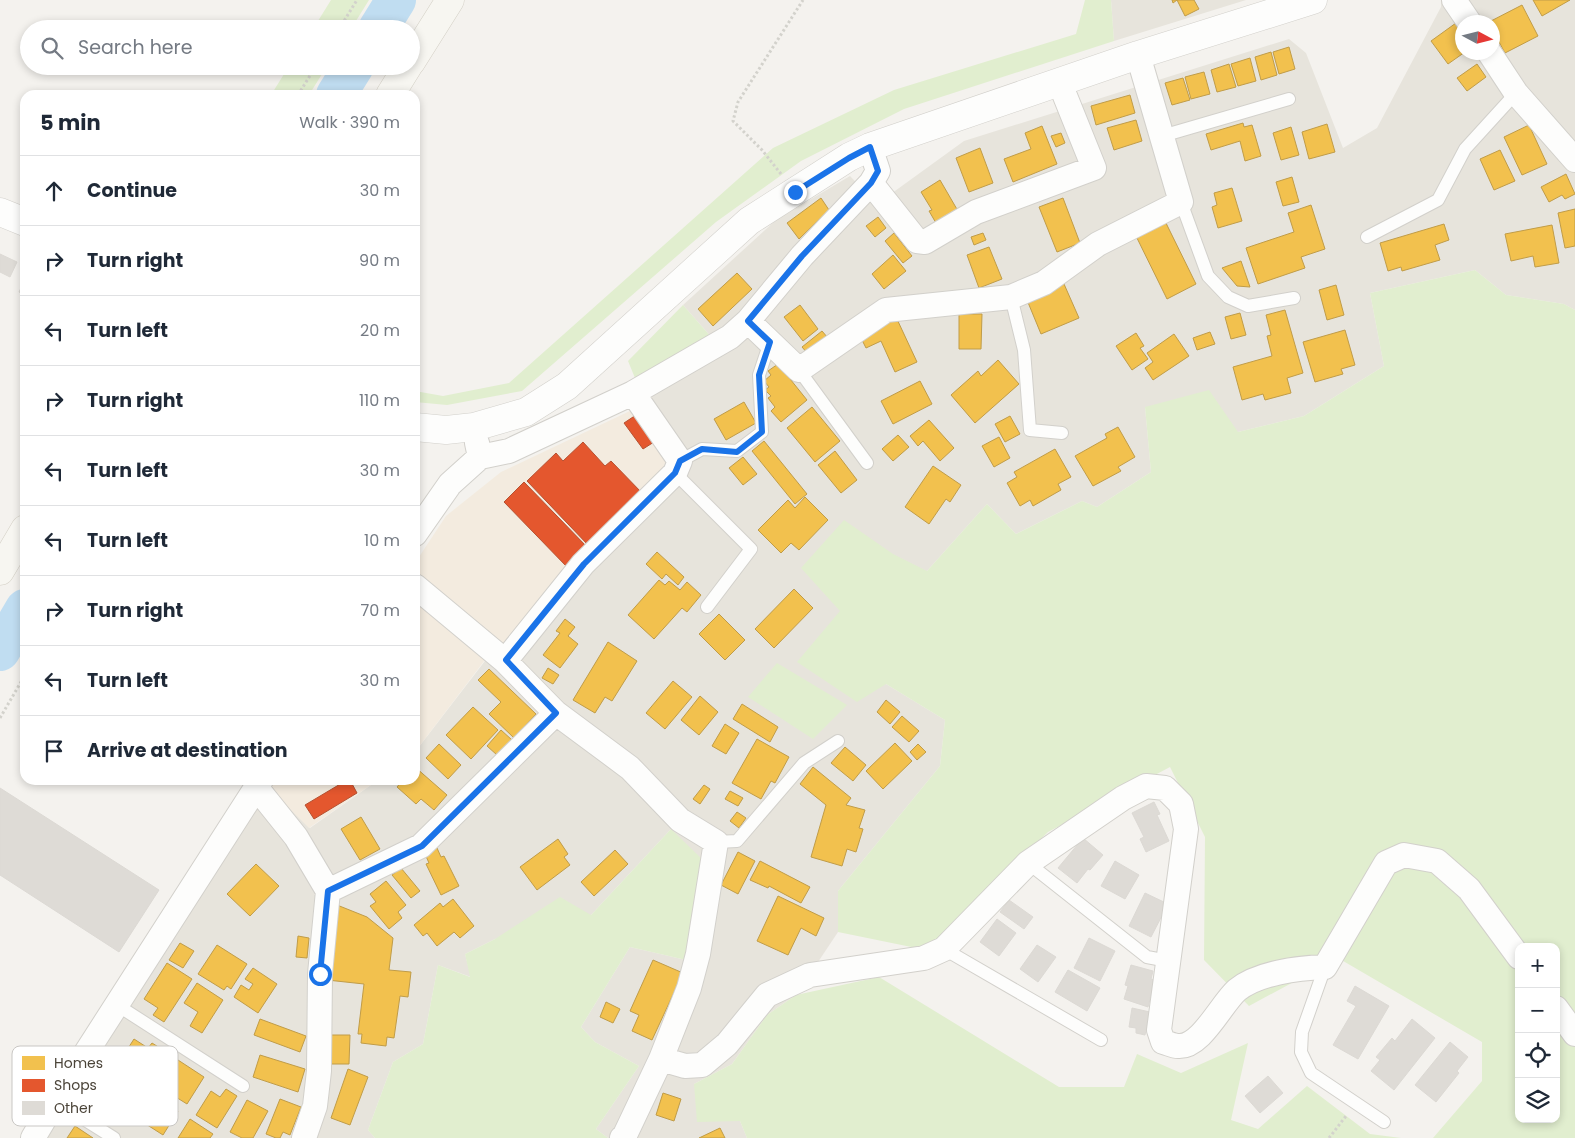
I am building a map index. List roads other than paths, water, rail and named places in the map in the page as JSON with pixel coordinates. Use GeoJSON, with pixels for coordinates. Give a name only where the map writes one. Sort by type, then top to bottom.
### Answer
{"type":"FeatureCollection","features":[{"type":"Feature","properties":{"kind":"main road"},"geometry":{"type":"LineString","coordinates":[[420,48],[450,0]]}},
{"type":"Feature","properties":{"kind":"main road"},"geometry":{"type":"LineString","coordinates":[[393,90],[402,75]]}},
{"type":"Feature","properties":{"kind":"main road"},"geometry":{"type":"LineString","coordinates":[[0,571],[20,537]]}},
{"type":"Feature","properties":{"kind":"street"},"geometry":{"type":"LineString","coordinates":[[420,427],[446,430],[474,427],[526,412],[567,386],[749,221],[849,158],[870,147],[1059,81],[1313,0]]}},
{"type":"Feature","properties":{"kind":"street"},"geometry":{"type":"LineString","coordinates":[[1454,0],[1464,15]]}},
{"type":"Feature","properties":{"kind":"street"},"geometry":{"type":"LineString","coordinates":[[748,321],[799,370],[886,310],[1011,297],[1044,283],[1098,244],[1181,202],[1138,55]]}},
{"type":"Feature","properties":{"kind":"street"},"geometry":{"type":"LineString","coordinates":[[1494,60],[1516,92],[1575,160]]}},
{"type":"Feature","properties":{"kind":"street"},"geometry":{"type":"LineString","coordinates":[[871,183],[917,241],[925,242],[976,212],[1094,168],[1059,81]]}},
{"type":"Feature","properties":{"kind":"street"},"geometry":{"type":"LineString","coordinates":[[420,527],[450,484],[480,457],[510,451],[633,394],[730,337],[748,321],[802,256],[871,183],[878,171],[870,147]]}},
{"type":"Feature","properties":{"kind":"street"},"geometry":{"type":"LineString","coordinates":[[0,212],[20,220]]}},
{"type":"Feature","properties":{"kind":"street"},"geometry":{"type":"LineString","coordinates":[[506,660],[584,564],[678,467],[633,394]]}},
{"type":"Feature","properties":{"kind":"street"},"geometry":{"type":"LineString","coordinates":[[474,427],[480,457]]}},
{"type":"Feature","properties":{"kind":"street"},"geometry":{"type":"LineString","coordinates":[[420,590],[506,660],[556,713],[630,768],[680,820],[716,842],[698,954],[689,988],[661,1059],[622,1138]]}},
{"type":"Feature","properties":{"kind":"street"},"geometry":{"type":"LineString","coordinates":[[328,891],[422,846],[556,713]]}},
{"type":"Feature","properties":{"kind":"street"},"geometry":{"type":"LineString","coordinates":[[90,1046],[257,785]]}},
{"type":"Feature","properties":{"kind":"street"},"geometry":{"type":"LineString","coordinates":[[259,785],[296,837],[328,891],[320,974],[319,1072],[315,1106],[304,1138]]}},
{"type":"Feature","properties":{"kind":"street"},"geometry":{"type":"LineString","coordinates":[[661,1059],[685,1066],[702,1065],[727,1044],[767,995],[810,975],[924,958],[944,948],[1028,863],[1123,798],[1146,786],[1165,788],[1181,804],[1186,829],[1159,1030],[1163,1042],[1178,1047],[1195,1041],[1237,990],[1257,979],[1302,968],[1324,967],[1386,863],[1404,855],[1437,861],[1468,889],[1515,952]]}},
{"type":"Feature","properties":{"kind":"street"},"geometry":{"type":"LineString","coordinates":[[1560,1013],[1575,1034]]}},
{"type":"Feature","properties":{"kind":"street"},"geometry":{"type":"LineString","coordinates":[[33,1138],[40,1126]]}},
{"type":"Feature","properties":{"kind":"lane"},"geometry":{"type":"LineString","coordinates":[[1367,237],[1438,200],[1465,149],[1516,92]]}},
{"type":"Feature","properties":{"kind":"lane"},"geometry":{"type":"LineString","coordinates":[[1162,136],[1289,99]]}},
{"type":"Feature","properties":{"kind":"lane"},"geometry":{"type":"LineString","coordinates":[[1181,202],[1208,276],[1228,297],[1248,306],[1294,298]]}},
{"type":"Feature","properties":{"kind":"lane"},"geometry":{"type":"LineString","coordinates":[[1011,297],[1024,350],[1030,430],[1062,434]]}},
{"type":"Feature","properties":{"kind":"lane"},"geometry":{"type":"LineString","coordinates":[[707,607],[751,549],[678,467],[702,449],[737,452],[762,432],[759,375],[770,342]]}},
{"type":"Feature","properties":{"kind":"lane"},"geometry":{"type":"LineString","coordinates":[[799,370],[867,463]]}},
{"type":"Feature","properties":{"kind":"lane"},"geometry":{"type":"LineString","coordinates":[[716,842],[737,841],[804,763],[838,741]]}},
{"type":"Feature","properties":{"kind":"lane"},"geometry":{"type":"LineString","coordinates":[[1028,863],[1147,957],[1168,961]]}},
{"type":"Feature","properties":{"kind":"lane"},"geometry":{"type":"LineString","coordinates":[[944,948],[1101,1040]]}},
{"type":"Feature","properties":{"kind":"lane"},"geometry":{"type":"LineString","coordinates":[[1324,967],[1302,1032],[1301,1052],[1311,1074],[1384,1122]]}},
{"type":"Feature","properties":{"kind":"lane"},"geometry":{"type":"LineString","coordinates":[[117,1004],[243,1086]]}},
{"type":"Feature","properties":{"kind":"lane"},"geometry":{"type":"LineString","coordinates":[[95,1126],[114,1138]]}},
{"type":"Feature","properties":{"kind":"waterway"},"geometry":{"type":"LineString","coordinates":[[384,20],[396,0]]}},
{"type":"Feature","properties":{"kind":"waterway"},"geometry":{"type":"LineString","coordinates":[[339,90],[348,75]]}},
{"type":"Feature","properties":{"kind":"waterway"},"geometry":{"type":"LineString","coordinates":[[0,651],[20,617]]}}]}
